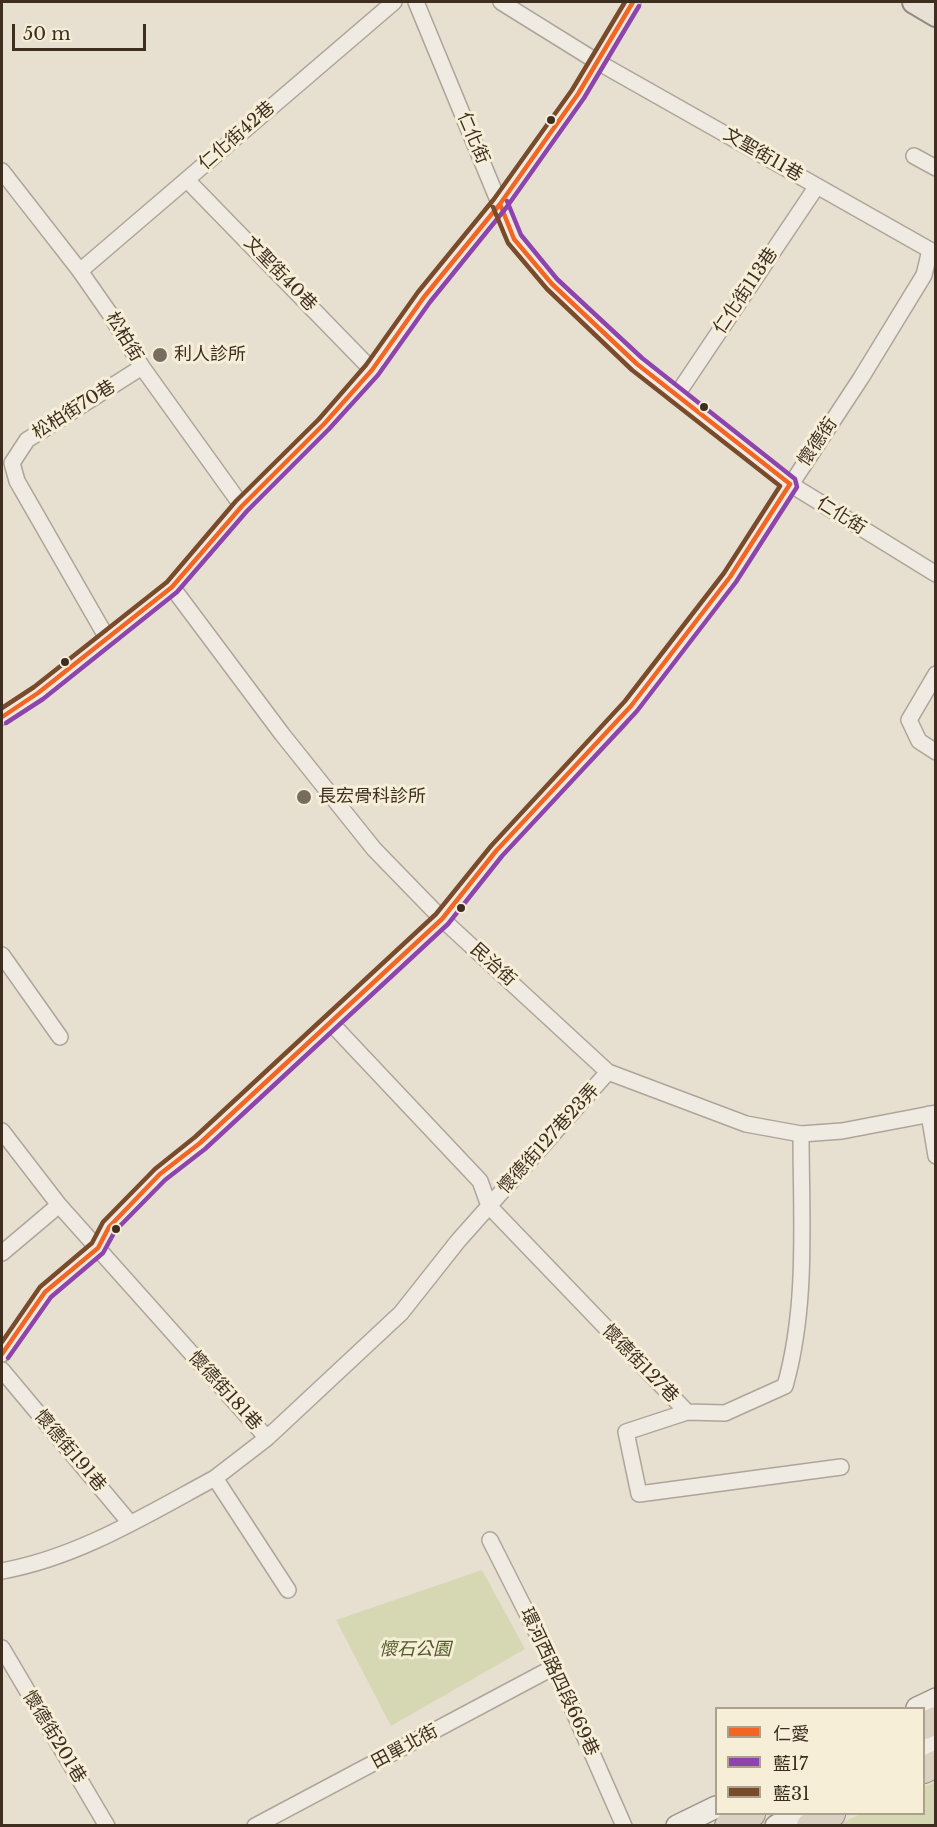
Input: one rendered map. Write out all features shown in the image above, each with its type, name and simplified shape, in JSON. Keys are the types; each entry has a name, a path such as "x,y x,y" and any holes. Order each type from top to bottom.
{"highway":[{"path":"728,1826 750,1815"},
{"path":"810,1826 830,1815"}],"main road":[{"path":"914,2 936,15"},
{"path":"919,1707 936,1699"},
{"path":"677,1826 715,1808"},
{"path":"776,1826 795,1815"}],"street":[{"name":"仁化街42巷","path":"80,271 394,2"},
{"name":"仁化街","path":"416,2 514,239 552,284 676,396 790,484 936,574"},
{"name":"文聖街11巷","path":"501,2 596,61 930,250"},
{"path":"2,717 38,693 172,587 242,506 324,424 372,370 424,297 500,204 578,94 633,2"},
{"path":"914,156 936,168"},
{"name":"松柏街","path":"2,171 80,271 110,314 142,367 242,506"},
{"name":"文聖街40巷","path":"187,180 372,370"},
{"name":"仁化街113巷","path":"676,396 816,186"},
{"name":"懷德街","path":"2,1354 45,1292 98,1248 109,1227 160,1174 200,1143 442,919 496,851 631,706 730,577 861,378 924,275 930,250"},
{"name":"松柏街70巷","path":"107,638 17,481 12,463 27,440 142,367"},
{"name":"民治街","path":"172,587 333,799 374,849 442,919 608,1072 746,1124 801,1134 842,1131 932,1114"},
{"path":"936,674 909,720 919,741 936,752"},
{"path":"2,955 60,1037"},
{"name":"懷德街127巷","path":"331,1023 480,1181 489,1206 687,1412 626,1432 639,1494 842,1467"},
{"name":"懷德街127巷23弄","path":"489,1206 608,1072"},
{"path":"932,1114 936,1156"},
{"name":"懷德街181巷","path":"2,1131 58,1205 267,1438 214,1478 83,1548 27,1567 2,1571"},
{"path":"687,1412 725,1413 785,1386 795,1351 801,1290 801,1134"},
{"path":"2,1253 58,1205"},
{"path":"267,1438 401,1313 489,1206"},
{"name":"懷德街191巷","path":"2,1371 136,1521"},
{"path":"214,1478 288,1590"},
{"name":"環河西路四段669巷","path":"490,1540 554,1667 624,1826"},
{"name":"懷德街201巷","path":"2,1648 107,1826"},
{"name":"田單北街","path":"255,1826 554,1667"}],"green space":[{"name":"懷石公園","path":"482,1570 525,1649 391,1726 336,1620"},
{"path":"935,1782 935,1825 836,1826 858,1815 925,1815 925,1787"}],"transit line":[{"name":"藍31","path":"2,708 34,687 167,582 236,501 319,419 366,365 418,292 494,199 572,90 625,2"},
{"name":"仁愛","path":"2,717 38,693 172,587 242,506 324,424 372,370 424,297 500,204 578,94 633,2"},
{"name":"藍17","path":"6,723 43,699 177,592 247,511 329,429 378,375 430,302 506,208 584,98 639,6"},
{"name":"藍17","path":"8,1358 51,1297 103,1253 115,1231 165,1180 205,1149 448,924 502,856 637,711 736,582 797,487 795,479 642,358 557,279 521,235 507,201"},
{"name":"仁愛","path":"2,1354 45,1292 98,1248 109,1227 160,1174 200,1143 442,919 496,851 631,706 730,577 790,484 637,364 552,284 514,239 500,204"},
{"name":"藍31","path":"2,1342 40,1287 92,1243 103,1222 155,1169 195,1137 436,914 491,846 625,701 724,573 780,486 632,370 547,289 508,243 493,207"}],"place":[{"name":"利人診所","path":"160,355"},
{"name":"長宏骨科診所","path":"304,797"}]}
